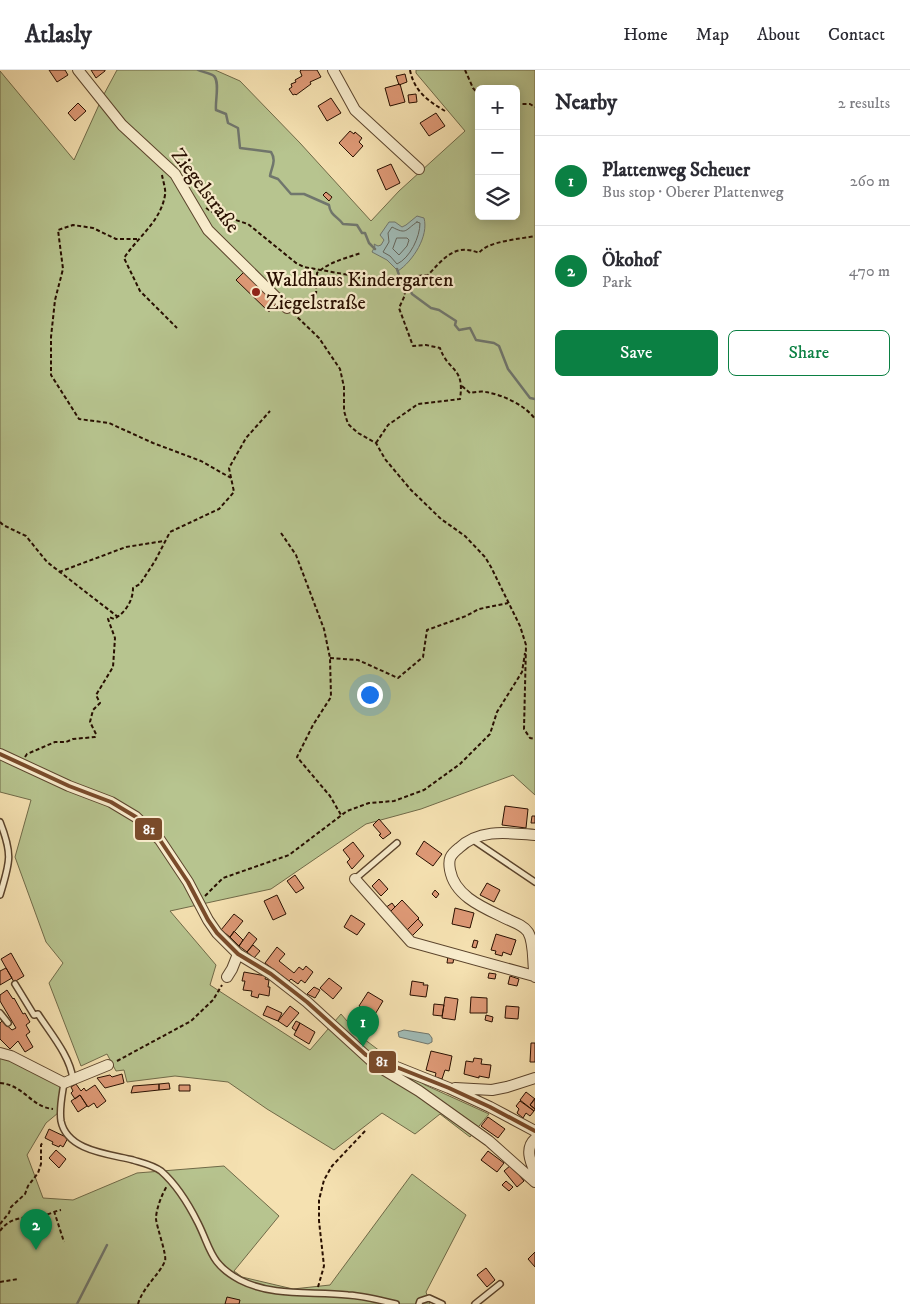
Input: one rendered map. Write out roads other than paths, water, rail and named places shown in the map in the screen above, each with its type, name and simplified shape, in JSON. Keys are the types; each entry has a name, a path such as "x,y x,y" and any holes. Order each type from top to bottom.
{"street":[{"name":"Ziegelstraße","path":"78,70 122,125 175,174 208,230 287,308"},
{"path":"334,70 355,110 419,169"},
{"path":"0,754 69,786 111,802 136,817 160,840 188,882 208,920 217,933 238,954 271,974 307,1002 376,1064 419,1091 489,1141 535,1182"},
{"path":"355,879 411,942 535,976 529,933 520,925 468,898 451,875 448,862 450,856 461,845 496,832 535,836"},
{"path":"226,977 232,969 238,954"},
{"path":"0,1053 69,1082 108,1065"},
{"path":"366,1055 449,1088 535,1131"},
{"path":"449,1088 492,1090 535,1078"},
{"path":"535,1140 531,1143 529,1149 529,1156 535,1172"}],"lane":[{"path":"0,822 10,856 0,895"},
{"path":"473,840 535,882"},
{"path":"355,879 397,843"},
{"path":"15,984 34,1015 38,1014 72,1071 60,1109 61,1122 65,1132 75,1142 90,1149 146,1164 158,1169 171,1180 190,1208 215,1260 226,1272 241,1280 266,1288 293,1293 347,1294 396,1304"},
{"path":"0,1013 8,1023"},
{"path":"475,1304 500,1284"},
{"path":"419,1304 420,1301 429,1298 442,1304"}],"water":[{"path":"417,216 424,218 425,225 422,240 414,255 398,271 387,260 372,252 374,244 381,245 384,240 380,235 389,222 395,222 402,227"},
{"path":"404,1030 429,1034 432,1042 428,1044 399,1037 398,1032"}],"waterway":[{"path":"198,70 212,75 216,79 216,110 226,114 228,123 238,128 240,148 271,152 274,161 270,176 278,179 291,194 304,194 329,205 333,214 343,224 357,225 362,233 365,233 369,243 375,249"},
{"path":"397,269 400,278 408,285 412,294 431,308 439,310 456,321 455,325 459,330 470,328 476,340 494,343 499,346 508,369 530,398 535,399"},
{"path":"77,1304 107,1245"}],"place":[{"name":"Waldhaus Kindergarten Ziegelstraße","path":"256,292"},
{"name":"Plattenweg Scheuer","path":"363,1047"},
{"name":"Ökohof","path":"36,1250"}]}
